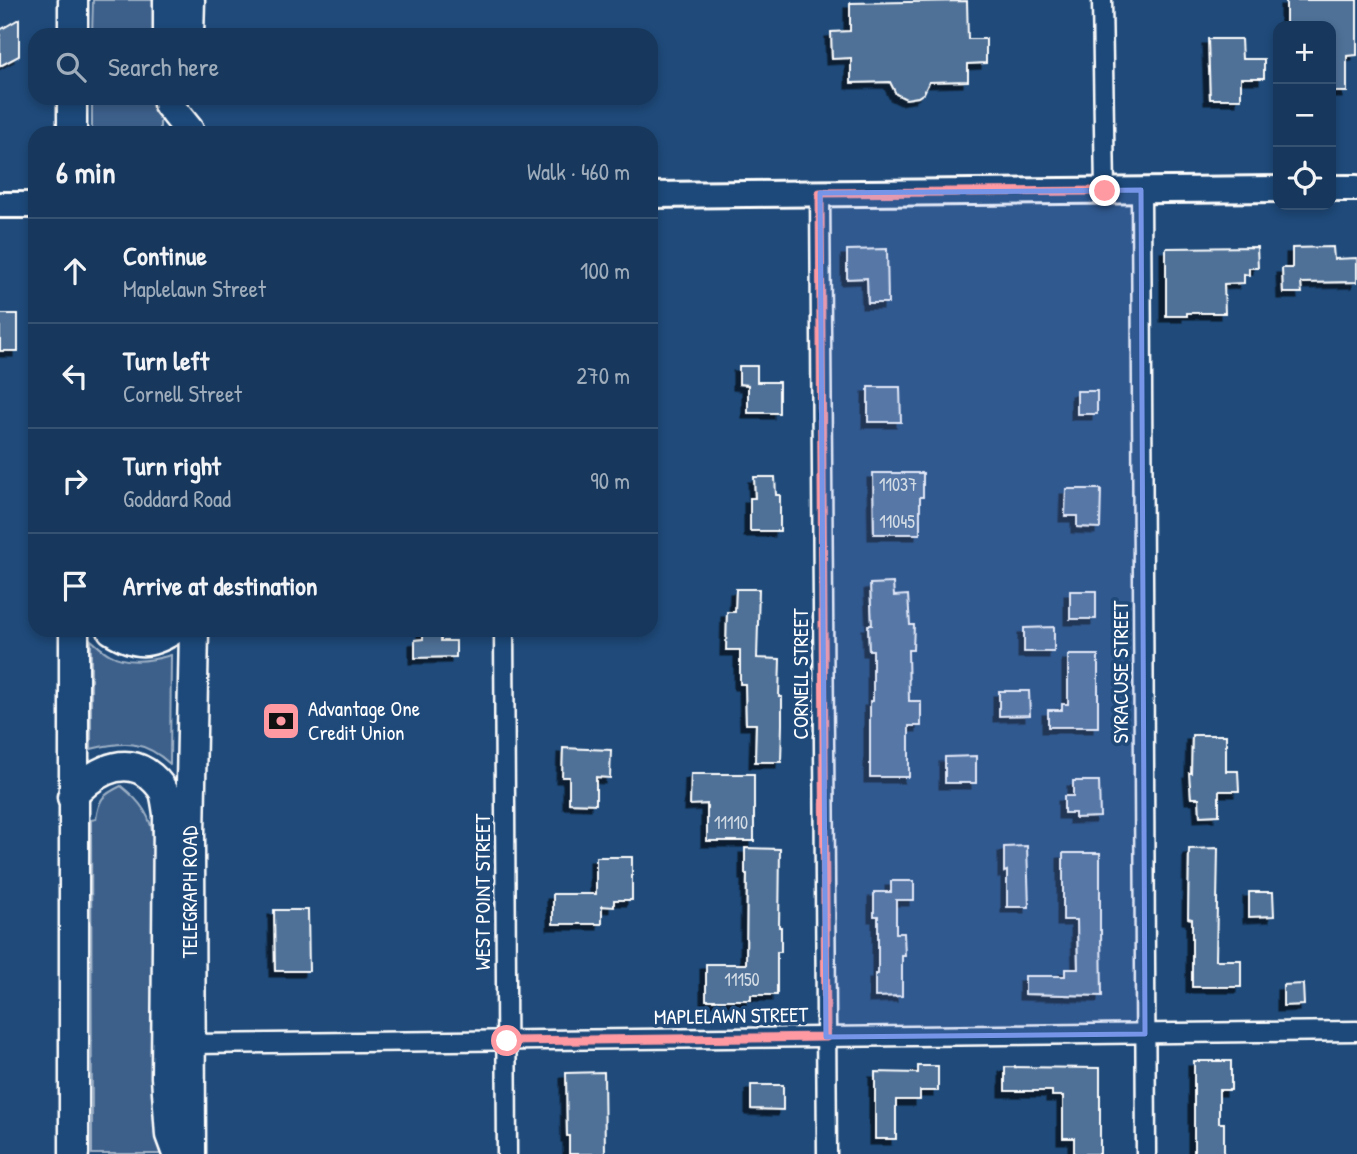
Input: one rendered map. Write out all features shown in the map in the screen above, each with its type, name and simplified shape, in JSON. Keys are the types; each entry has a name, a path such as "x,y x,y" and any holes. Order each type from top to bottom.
{"main road":[{"path":"73,0 73,28"},
{"path":"168,0 168,28"},
{"path":"189,28 190,0"},
{"path":"72,105 72,126"},
{"path":"169,105 184,126"},
{"path":"188,105 189,126"},
{"path":"1336,188 1357,188"},
{"path":"658,195 1273,189"},
{"path":"0,205 28,205"},
{"path":"74,637 74,1154"},
{"path":"124,637 141,642 160,637"},
{"name":"TELEGRAPH ROAD","path":"191,1154 190,835 194,637"},
{"path":"72,797 92,778 106,770 130,767 140,769 155,779 165,794 166,1077 170,1135 177,1154"}],"street":[{"path":"1102,0 1105,191"},
{"name":"SYRACUSE STREET","path":"1140,190 1146,1154"},
{"name":"CORNELL STREET","path":"820,193 827,1154"},
{"name":"WEST POINT STREET","path":"504,637 508,1154"},
{"name":"MAPLELAWN STREET","path":"190,1044 1357,1031"}],"highlighted area":[{"path":"1141,190 1145,1034 826,1037 820,193"}],"shaded area":[{"path":"93,0 159,0 160,28 92,28"},
{"path":"92,105 160,105 160,126 92,126"},
{"path":"91,640 107,653 124,660 148,660 171,655 170,764 151,750 133,744 91,749"},
{"path":"121,786 144,810 151,825 153,842 158,842 157,1113 160,1154 92,1154 91,820 96,819 102,798"}],"building":[{"path":"1286,0 1357,0 1357,55 1347,56 1347,92 1336,92 1336,21 1286,21"},
{"path":"967,1 968,39 986,39 986,63 968,64 968,81 929,82 924,93 906,99 896,94 890,82 851,83 851,58 832,59 831,32 850,31 850,3"},
{"path":"19,19 19,56 0,66 0,30"},
{"path":"1208,39 1241,39 1242,59 1264,59 1264,78 1241,78 1241,99 1210,99"},
{"path":"1257,247 1258,268 1249,268 1249,275 1244,274 1244,283 1224,284 1225,313 1166,316 1166,248"},
{"path":"1333,247 1334,259 1357,258 1357,282 1301,283 1302,293 1283,293 1282,268 1292,268 1292,248"},
{"path":"887,249 888,303 868,303 867,278 847,279 847,250"},
{"path":"0,314 18,314 18,351 0,351"},
{"path":"739,366 757,366 757,382 779,382 779,413 748,413 748,385 739,384"},
{"path":"868,387 900,387 901,422 868,422"},
{"path":"1077,391 1097,391 1097,414 1077,414"},
{"path":"873,473 923,473 920,534 874,534"},
{"path":"754,477 775,477 776,495 780,495 780,531 750,531 750,498 755,498"},
{"path":"1066,489 1101,489 1100,528 1077,527 1077,516 1065,516"},
{"path":"893,583 894,596 908,595 910,625 914,625 913,650 908,650 909,701 921,701 921,726 909,726 909,777 870,777 873,650 869,650 868,625 872,625 870,584"},
{"path":"736,589 759,589 757,658 780,659 781,762 755,762 756,724 746,724 745,684 740,684 740,650 726,650 727,612 735,612"},
{"path":"1070,591 1096,591 1096,619 1070,619"},
{"path":"1054,627 1054,652 1024,652 1024,628"},
{"path":"441,637 441,641 456,641 456,657 415,658 415,640"},
{"path":"1068,655 1098,655 1098,727 1048,727 1048,710 1062,710 1062,704 1068,704"},
{"path":"999,691 1029,691 1030,715 999,716"},
{"path":"1192,735 1226,735 1226,771 1238,771 1239,791 1219,791 1219,815 1200,816 1199,798 1191,798 1189,773"},
{"path":"563,748 611,750 610,778 596,777 596,804 569,803 569,777 562,777"},
{"path":"976,756 976,783 945,783 945,757"},
{"path":"691,774 754,774 754,841 707,841 707,804 690,805"},
{"path":"1073,781 1099,781 1100,817 1075,818 1075,813 1064,813 1064,796 1073,796"},
{"path":"1027,846 1029,907 1007,907 1004,847"},
{"path":"745,848 780,849 781,952 777,952 777,995 751,995 751,1000 706,1000 706,964 746,964"},
{"path":"1218,848 1216,960 1241,960 1241,987 1192,987 1192,919 1188,918 1189,849"},
{"path":"1063,853 1100,853 1102,996 1025,994 1025,976 1065,976 1065,969 1078,969 1077,920 1063,920"},
{"path":"596,857 632,857 632,900 614,900 614,907 602,906 602,924 553,924 553,894 596,894"},
{"path":"891,881 914,881 914,900 896,900 896,933 904,933 902,996 875,997 875,974 878,974 878,916 874,916 874,892 891,892"},
{"path":"1249,892 1273,892 1274,916 1249,917"},
{"path":"274,910 308,910 309,971 275,971"},
{"path":"1303,984 1304,1005 1283,1006 1283,985"},
{"path":"1194,1061 1231,1061 1231,1090 1219,1090 1219,1123 1224,1123 1224,1154 1194,1154"},
{"path":"918,1066 938,1066 938,1091 920,1091 920,1100 896,1100 896,1139 875,1139 875,1072 918,1073"},
{"path":"1005,1067 1100,1068 1100,1154 1074,1154 1074,1138 1063,1138 1063,1096 1052,1096 1052,1091 1005,1091"},
{"path":"604,1072 605,1154 569,1154 566,1073"},
{"path":"751,1085 783,1085 783,1110 751,1109"}],"place":[{"name":"Advantage One Credit Union","path":"281,721"}],"route":[{"path":"507,1041 826,1037 820,193 1105,191"}]}
